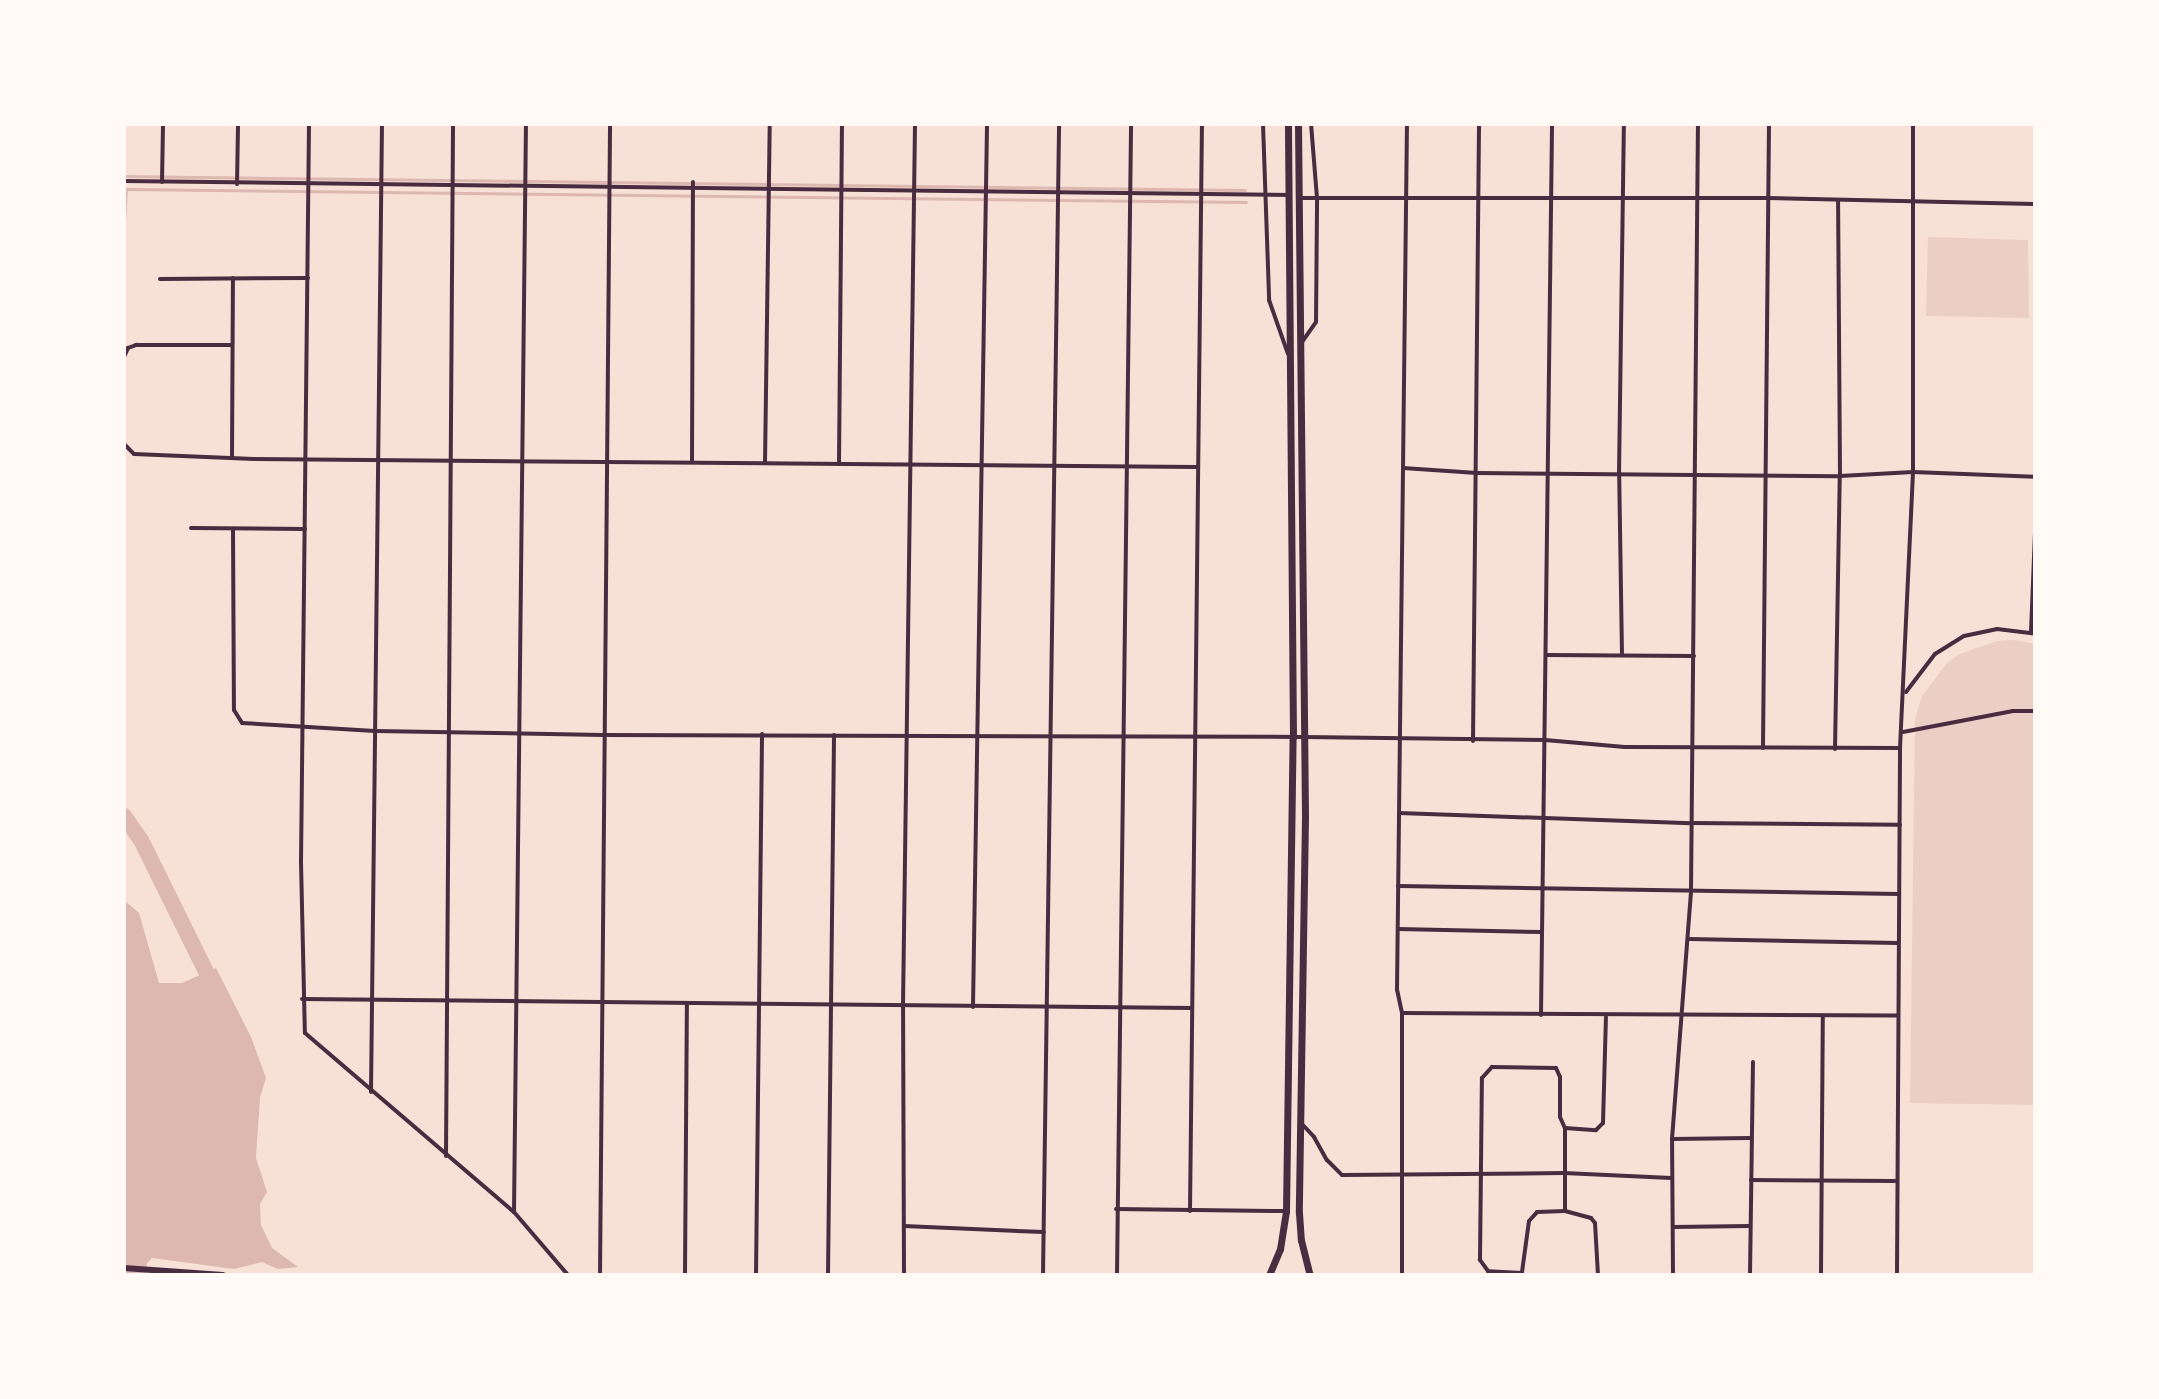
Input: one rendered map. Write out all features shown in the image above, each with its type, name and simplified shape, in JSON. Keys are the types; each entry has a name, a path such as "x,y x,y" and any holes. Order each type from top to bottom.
{"main road":[{"path":"1269,1275 1280,1249 1286,1211 1293,737 1288,124"},
{"path":"1298,124 1304,737 1300,1226 1310,1275"},
{"path":"1288,1072 1300,1072"},
{"path":"124,1268 223,1275"}],"street":[{"path":"162,182 163,124"},
{"path":"237,184 238,124"},
{"path":"309,124 303,729 302,999 305,1033 514,1212 568,1275"},
{"path":"371,1092 382,124"},
{"path":"446,1156 453,124"},
{"path":"514,1212 526,124"},
{"path":"600,1275 610,124"},
{"path":"765,463 770,124"},
{"path":"839,464 842,124"},
{"path":"904,1275 903,1006 915,124"},
{"path":"973,1007 987,124"},
{"path":"1043,1275 1059,124"},
{"path":"1117,1275 1131,124"},
{"path":"1190,1211 1202,124"},
{"path":"1263,124 1269,300 1292,367"},
{"path":"1302,342 1316,322 1317,198 1311,124"},
{"path":"1402,1275 1402,1013 1397,990 1407,124"},
{"path":"1473,741 1479,124"},
{"path":"1541,1015 1552,124"},
{"path":"1622,655 1619,474 1624,124"},
{"path":"1673,1275 1672,1139 1691,891 1698,124"},
{"path":"1763,748 1769,124"},
{"path":"1897,1275 1895,1181 1900,748 1905,694 1913,472 1913,124"},
{"path":"124,181 1290,195 1299,199 1768,198 2035,204"},
{"path":"692,461 693,182"},
{"path":"1835,749 1840,476 1838,200"},
{"path":"232,457 233,278"},
{"path":"160,279 308,278"},
{"path":"124,357 128,348 136,345 232,345"},
{"path":"124,444 134,454 306,459 1197,467"},
{"path":"1403,468 1477,473 1840,476 1913,472 2035,477"},
{"path":"191,528 305,529"},
{"path":"233,529 235,716 242,723 303,729 603,735 1304,737 1545,740 1625,747 1900,748"},
{"path":"1905,694 1923,666 1964,636 1997,629 2033,634 2035,534"},
{"path":"1546,655 1694,656"},
{"path":"1903,732 2013,711 2035,711"},
{"path":"756,1275 762,734"},
{"path":"828,1275 834,735"},
{"path":"1399,813 1691,823 1900,825"},
{"path":"1398,886 1899,894"},
{"path":"1398,929 1541,932"},
{"path":"1689,939 1898,943"},
{"path":"302,999 1046,1009 1192,1008"},
{"path":"685,1275 687,1003"},
{"path":"1402,1013 1606,1017 1897,1016"},
{"path":"1821,1275 1823,1016"},
{"path":"1565,1128 1596,1130 1603,1123 1606,1017"},
{"path":"1750,1275 1753,1062"},
{"path":"1565,1211 1565,1128 1560,1117 1560,1077 1556,1068 1492,1067 1482,1078 1478,1219 1483,1267 1488,1271 1522,1274 1529,1221 1537,1212 1565,1211 1591,1218 1595,1223 1598,1275"},
{"path":"1300,1123 1314,1137 1335,1171 1342,1175 1564,1173 1671,1178"},
{"path":"1672,1139 1751,1138"},
{"path":"1751,1180 1895,1181"},
{"path":"1116,1209 1286,1211"},
{"path":"904,1226 1044,1232"},
{"path":"1673,1228 1750,1226"}],"shaded area":[{"path":"1928,237 2028,240 2029,318 1926,316"},
{"path":"2015,640 2035,644 2035,1105 1910,1103 1915,719 1922,696 1947,663 1960,654 1997,641"},
{"path":"124,900 139,913 159,983 182,983 216,968 251,1037 266,1078 260,1097 256,1158 267,1192 260,1204 261,1225 272,1248 298,1267 278,1269 262,1262 234,1269 152,1258 147,1263 146,1275 124,1275"}],"waterway":[{"path":"124,176 1245,190"},
{"path":"124,223 126,189 1246,202"},
{"path":"124,816 141,840 216,992"}]}
